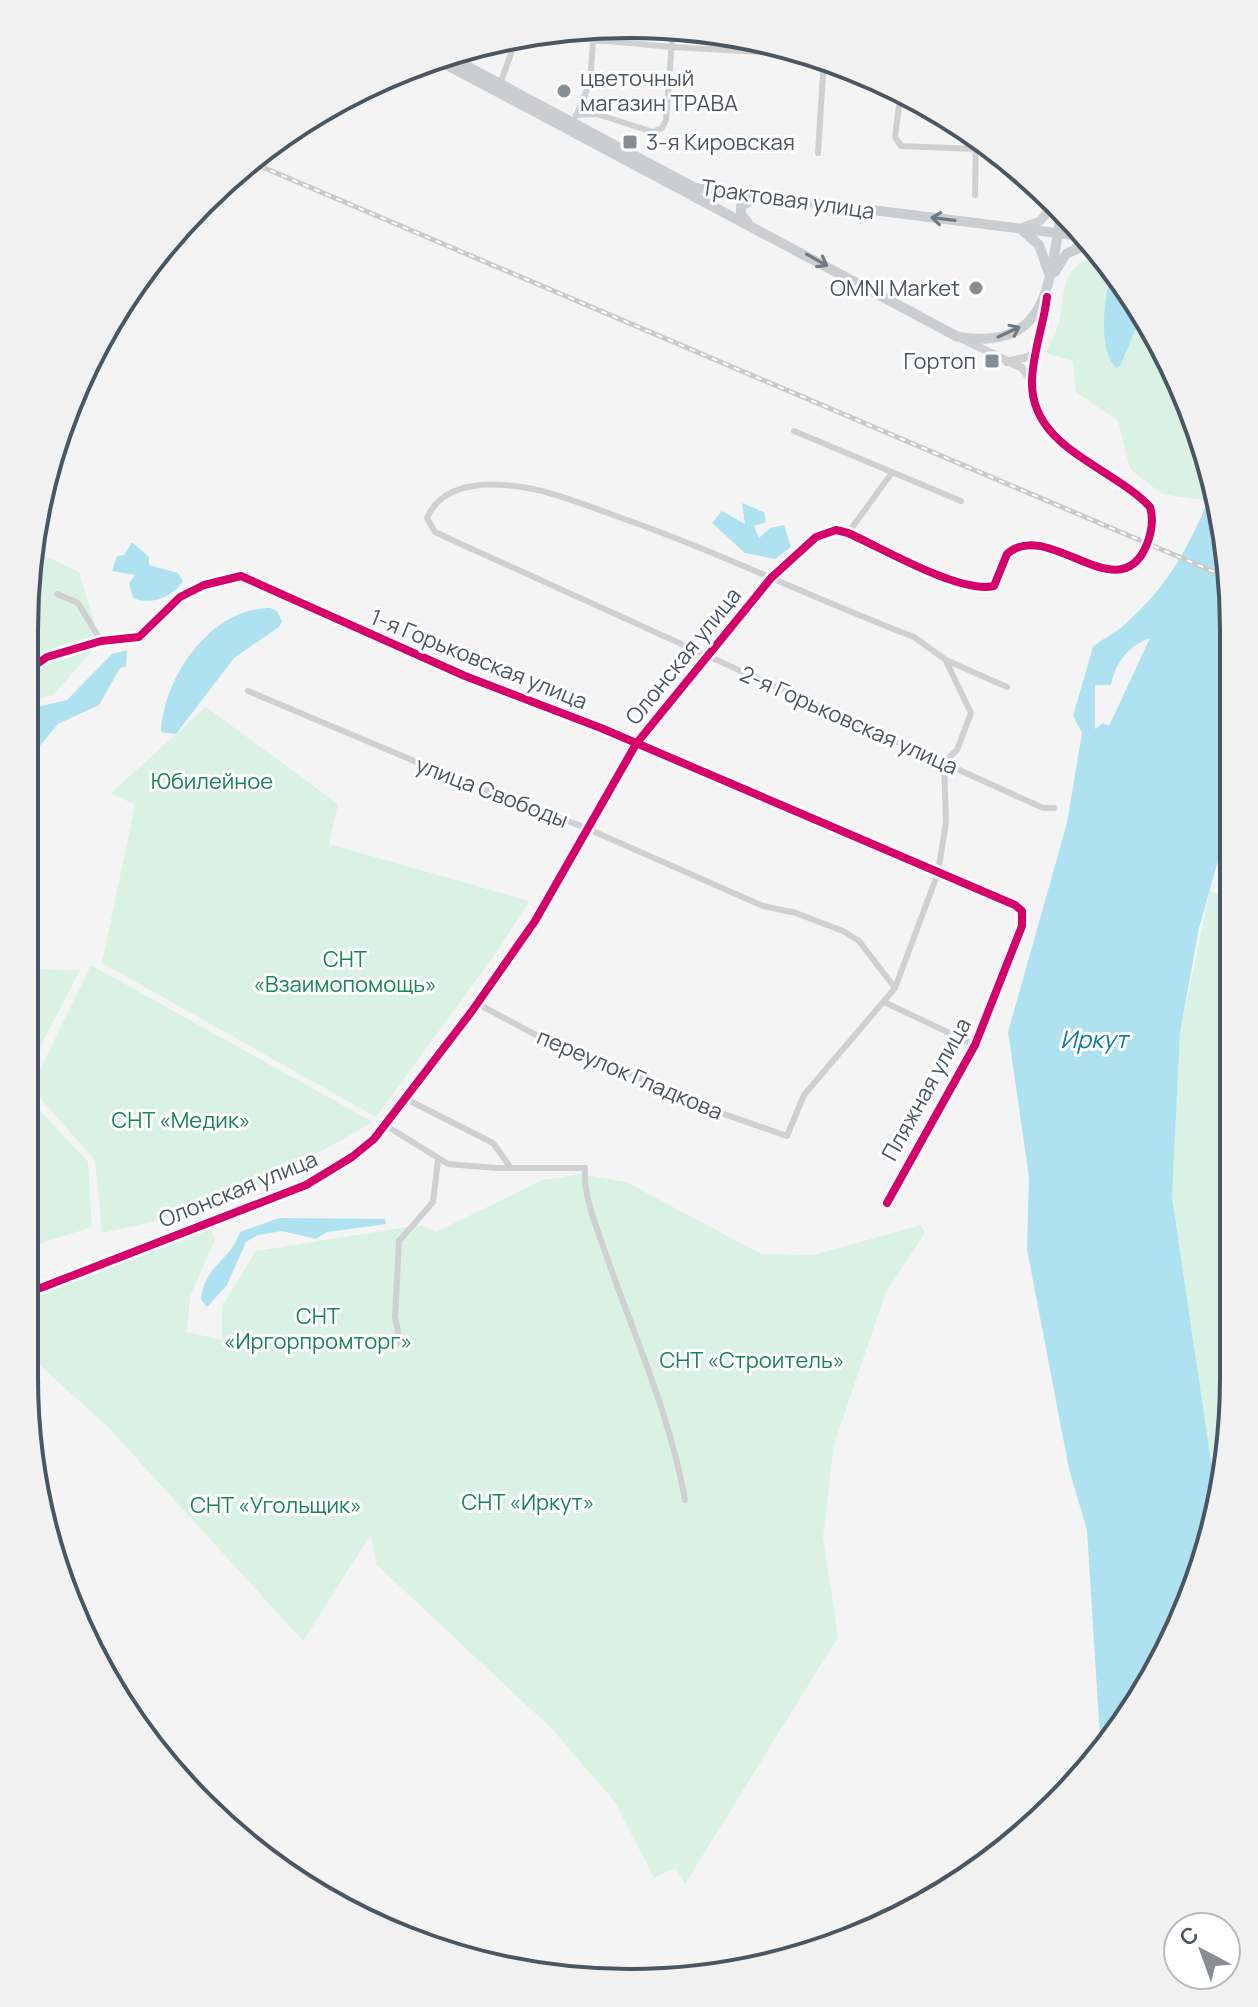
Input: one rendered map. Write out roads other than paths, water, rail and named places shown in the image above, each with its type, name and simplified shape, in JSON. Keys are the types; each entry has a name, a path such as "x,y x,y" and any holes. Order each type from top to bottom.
{"main road":[{"name":"Трактовая улица","path":"460,63 574,119 695,188 1069,234"},
{"name":"Трактовая улица","path":"449,66 958,337"},
{"path":"748,223 741,214 741,206 757,197"},
{"path":"1048,212 1040,221 1020,228 1039,245 1047,260 1049,285"},
{"path":"958,337 982,340 1010,333 1036,314 1047,297 1059,224"},
{"path":"1049,285 1066,254 1080,248"},
{"path":"861,285 870,285 876,279"}],"street":[{"path":"587,39 755,52"},
{"path":"574,119 597,114 653,132 662,128 666,120 672,39"},
{"path":"574,119 590,83 594,40"},
{"path":"500,84 513,49"},
{"path":"818,153 823,71"},
{"path":"899,104 895,137 901,146 973,149"},
{"path":"975,195 976,151"},
{"path":"1032,382 1047,297"},
{"path":"891,474 848,533 981,588 994,586 1007,554 1028,543 1044,545 1102,569 1126,568 1146,548 1153,529 1150,507 1055,434 1041,417 1032,382 1022,368 958,337"},
{"path":"1007,362 1028,357 1039,349"},
{"path":"794,431 961,501"},
{"name":"2-я Горьковская улица","path":"771,578 682,539 557,495 507,485 467,487 452,492 434,504 427,518 428,526 705,656 1043,808 1054,808"},
{"name":"Олонская улица","path":"38,1289 306,1185 352,1157 385,1125 478,1004 535,921 636,744 705,656 771,578 816,537 836,530 848,533"},
{"name":"1-я Горьковская улица","path":"38,663 47,657 101,641 139,637 180,597 204,585 241,576 465,676 507,690 1015,905"},
{"path":"771,578 914,637 946,660 1007,687"},
{"path":"57,594 78,603 101,641"},
{"path":"946,660 971,713 957,750 944,762 946,822 938,873 895,988 886,1003 975,1045"},
{"name":"улица Свободы","path":"248,691 457,779 586,828 763,906 796,913 843,931 859,941 895,988"},
{"name":"Пляжная улица","path":"887,1203 975,1045 1022,926 1022,911 1015,905"},
{"name":"переулок Гладкова","path":"478,1004 536,1035 636,1076 675,1097 787,1136 804,1095 886,1003"},
{"path":"406,1099 493,1143 511,1168"},
{"path":"385,1125 438,1160 457,1166 585,1168 584,1181 595,1223 653,1384 685,1500"},
{"path":"401,1345 395,1318 399,1241 433,1202 438,1160"}],"water":[{"path":"1109,285 1137,327 1120,366 1116,368 1110,360 1105,337"},
{"path":"742,503 764,512 766,522 754,526 759,538 770,528 784,525 791,547 775,559 745,553 712,523 722,511 745,524"},
{"name":"Иркут","path":"1206,503 1219,590 1220,859 1199,928 1180,1033 1172,1197 1212,1471 1200,1531 1175,1604 1141,1674 1100,1735 1087,1530 1069,1469 1027,1249 1029,1177 1008,1032 1067,823 1082,733 1073,716 1093,647 1141,609 1168,577","holes":["1150,638 1109,726 1103,723 1095,729 1095,685 1111,685 1124,656 1135,645"]},
{"path":"132,542 149,557 149,565 178,573 183,581 179,587 168,596 154,600 133,598 129,583 135,575 112,571 117,556 124,555"},
{"path":"270,608 277,611 282,622 279,627 234,658 176,734 161,732 171,689 194,649 210,632 228,620 248,611"},
{"path":"127,650 126,666 120,668 99,705 58,724 38,748 38,707 67,700 112,654"},
{"path":"279,1218 385,1219 386,1224 327,1232 316,1239 282,1231 258,1235 246,1242 227,1285 207,1307 201,1299 203,1287 240,1232"}],"railway":[{"path":"261,167 1217,573"}],"place":[{"name":"цветочный магазин ТРАВА","path":"564,91"},
{"name":"3-я Кировская","path":"630,142"},
{"name":"OMNI Market","path":"976,288"},
{"name":"Гортоп","path":"992,361"}],"park label":[{"name":"Юбилейное","path":"212,781"},
{"name":"СНТ «Взаимопомощь»","path":"345,972"},
{"name":"СНТ «Медик»","path":"181,1120"},
{"name":"СНТ «Иргорпромторг»","path":"318,1328"},
{"name":"СНТ «Строитель»","path":"752,1360"},
{"name":"СНТ «Иркут»","path":"528,1502"},
{"name":"СНТ «Угольщик»","path":"276,1505"}]}
